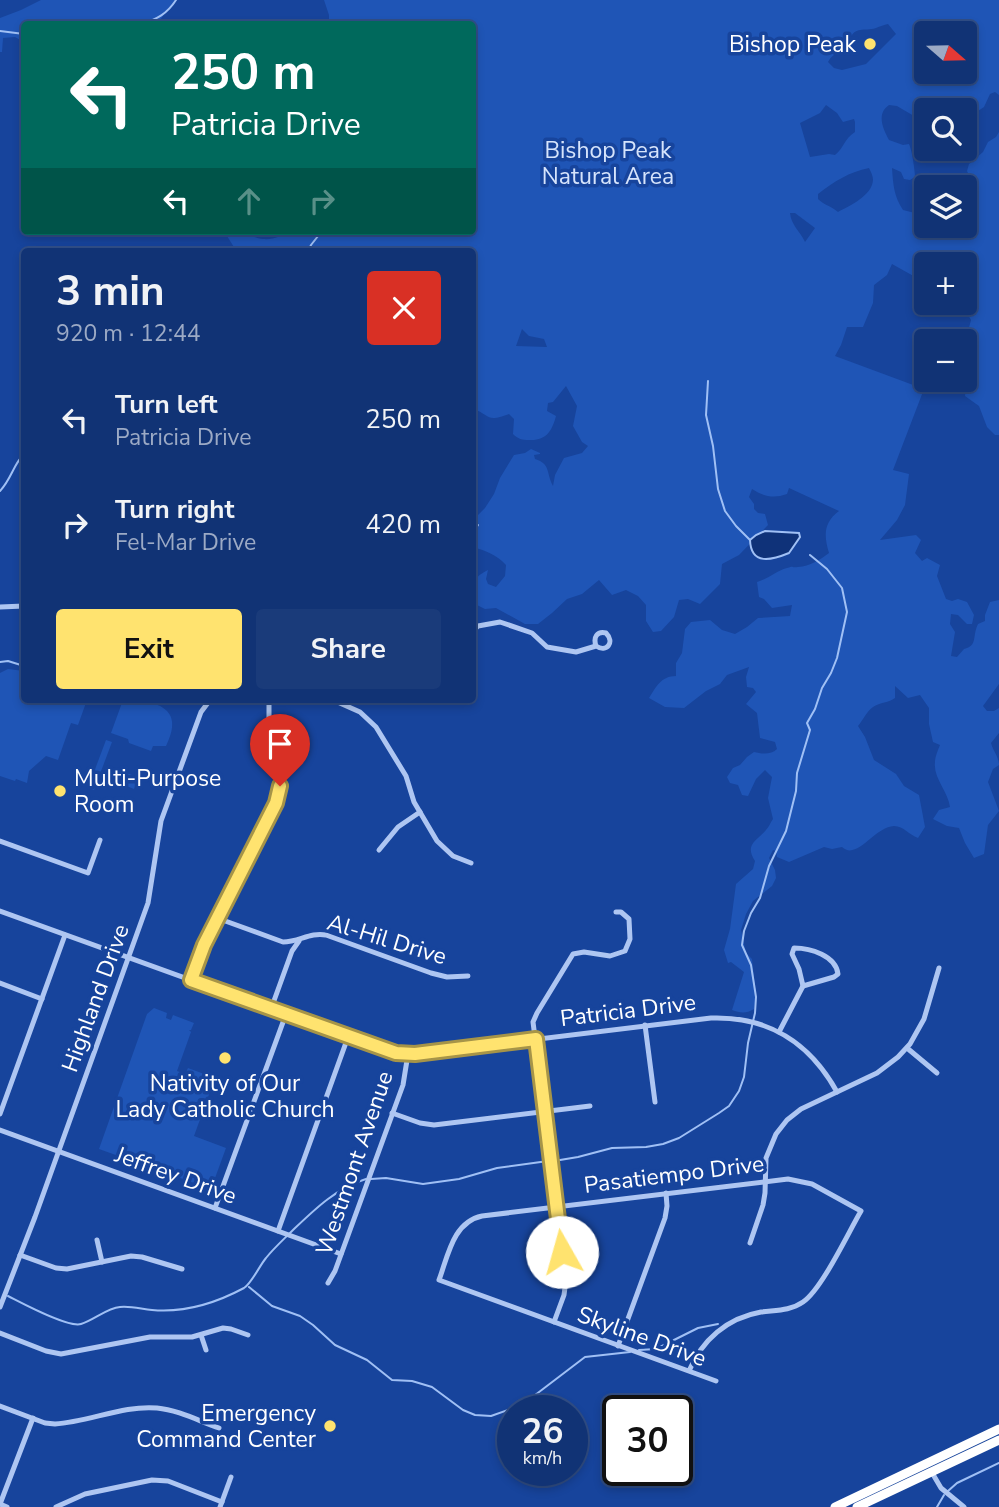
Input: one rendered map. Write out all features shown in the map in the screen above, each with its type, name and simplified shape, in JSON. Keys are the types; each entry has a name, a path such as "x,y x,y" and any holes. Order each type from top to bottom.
{"highway":[{"path":"857,1507 999,1429"},
{"path":"835,1507 999,1440"}],"street":[{"path":"0,607 21,606"},
{"path":"476,628 495,622 506,623 532,632 547,647 576,652 596,646"},
{"name":"Highland Drive","path":"0,1307 151,893 161,821 201,712 208,703"},
{"path":"191,980 204,945 280,792 280,780 269,735 269,703"},
{"path":"341,703 360,712 376,727 406,776 412,796 438,841 447,852 459,860 471,863"},
{"path":"379,849 398,827 420,812"},
{"path":"0,841 88,873 100,840"},
{"name":"Patricia Drive","path":"0,911 390,1052 408,1054 727,1018 758,1023 801,1046 819,1063 837,1092"},
{"path":"554,1322 566,1280 533,1022 573,954 584,952 610,956 625,951 630,939 629,919 621,912 616,912"},
{"name":"Al-Hil Drive","path":"217,918 283,942 293,942 318,933 431,973 447,977 468,976"},
{"path":"0,1114 65,934"},
{"path":"271,1009 292,951 302,938"},
{"path":"779,1032 803,986 792,954 794,948 818,953 835,963 838,974 834,977 803,986"},
{"path":"750,1243 763,1205 768,1150 781,1126 801,1109 888,1066 907,1048 925,1020 939,968"},
{"path":"0,983 42,999"},
{"path":"215,1208 286,1014"},
{"path":"645,1026 655,1102"},
{"path":"278,1231 348,1037"},
{"path":"907,1048 937,1073"},
{"name":"Westmont Avenue","path":"328,1283 406,1074 408,1054"},
{"path":"392,1113 434,1125 590,1106"},
{"name":"Jeffrey Drive","path":"0,1130 341,1254"},
{"name":"Pasatiempo Drive","path":"439,1280 458,1230 468,1220 482,1216 788,1179 820,1187 861,1211 808,1298 789,1308 752,1314 731,1322 706,1343 689,1371"},
{"path":"618,1346 665,1218 666,1193"},
{"path":"97,1240 102,1262"},
{"path":"20,1255 59,1269 131,1256 181,1269"},
{"name":"Skyline Drive","path":"439,1280 716,1381"},
{"path":"0,1333 61,1354 150,1337 184,1338 227,1328 248,1335"},
{"path":"201,1335 206,1350"},
{"path":"0,1406 45,1423 61,1424 139,1408 157,1408 174,1411 219,1428"},
{"path":"7,1507 0,1504 33,1418"},
{"path":"929,1468 941,1488 964,1507"},
{"path":"56,1507 85,1494 152,1480 168,1481 221,1504 231,1477"}],"green space":[{"path":"41,0 175,0 159,21 21,21 21,40 15,37 3,38 0,52 0,18"},
{"name":"Bishop Peak Natural Area","path":"324,0 999,0 999,95 995,92 990,94 984,107 978,111 977,98 914,98 914,116 897,106 889,105 882,117 889,140 903,145 909,144 912,155 914,178 904,179 901,172 892,168 898,200 903,210 914,213 914,238 977,238 977,175 969,175 967,171 969,164 977,161 988,142 999,132 999,435 995,435 987,427 979,406 965,396 965,392 977,392 977,329 969,329 971,320 968,315 977,315 977,252 914,252 914,276 892,264 887,275 874,285 873,303 863,327 847,327 835,356 914,385 914,392 923,392 893,470 909,474 905,505 897,520 880,540 916,535 921,540 915,553 922,561 927,558 940,565 937,576 946,599 967,602 974,615 972,624 967,624 958,615 951,614 950,624 955,632 951,656 957,657 971,646 978,624 985,621 990,602 999,600 999,684 983,706 987,711 999,708 999,733 991,743 999,765 993,769 988,782 999,811 988,825 984,854 974,858 959,828 933,819 939,810 950,807 935,768 940,745 933,742 929,708 920,695 908,698 895,686 895,698 873,707 858,726 874,760 896,774 904,786 919,795 925,827 918,838 901,827 894,826 854,850 824,847 789,862 777,857 776,851 773,850 769,858 776,878 772,886 753,901 741,930 746,953 752,959 756,997 754,1009 751,1011 732,1010 744,972 731,962 728,963 724,950 730,929 736,884 753,869 755,861 751,847 773,819 768,798 772,777 765,770 756,779 748,796 742,795 738,785 730,783 727,777 733,768 754,752 766,754 775,751 775,742 760,738 757,713 746,704 756,692 747,687 749,667 727,675 720,684 684,708 665,707 649,698 663,680 676,676 676,663 682,653 685,629 691,622 710,620 722,630 735,634 758,618 790,616 792,605 772,608 759,597 757,582 783,569 811,564 829,553 826,541 827,525 839,511 789,488 787,494 782,496 764,495 752,489 749,497 754,509 765,514 768,525 739,555 722,564 720,584 700,604 688,599 679,600 674,617 661,631 653,632 646,621 646,605 638,596 626,590 612,595 599,580 582,594 567,599 538,624 525,624 496,608 485,609 476,604 476,579 488,570 488,584 496,587 505,576 506,565 491,554 476,548 476,517 494,494 514,455 531,449 540,453 534,455 535,459 546,466 553,486 555,475 564,458 582,453 588,446 582,442 573,426 577,406 566,386 553,402 548,403 547,411 556,416 550,430 540,439 524,440 515,436 514,419 509,414 492,418 476,410 476,248 234,248 227,236 250,235 267,239 281,235 476,235 476,21 329,21","holes":["888,24 896,34 866,64 842,70 834,68 828,62 836,53 855,47 855,43 849,40 854,32","826,105 837,113 843,122 854,119 855,132 835,155 810,157 800,123 820,113","869,168 872,176 869,191 838,212 818,199 818,194 849,175","790,213 795,213 815,228 805,242 792,221","522,329 529,336 544,339 547,347 516,346"]},
{"path":"8,669 21,671 21,703 86,703 78,725 71,723 58,760 46,756 29,771 27,783 0,776 0,673"},
{"path":"122,703 156,704 170,714 172,722 166,746 153,746 151,751 111,733"},
{"path":"106,740 112,742 94,790 88,788"},
{"path":"123,772 138,777 134,789 119,783"},
{"path":"154,1008 167,1013 166,1018 171,1020 173,1015 194,1023 189,1030 191,1032 177,1071 185,1074 188,1068 215,1078 194,1136 226,1148 211,1189 99,1149 147,1014"}],"shaded area":[{"path":"765,531 799,533 800,537 789,553 764,559 754,554 750,540"}],"waterway":[{"path":"150,21 169,9 176,0"},
{"path":"0,31 21,34"},
{"path":"310,248 319,235"},
{"path":"708,381 706,415 718,489 725,511 750,540"},
{"path":"0,491 21,458"},
{"path":"554,1161 612,1148 663,1144 679,1138 729,1106 739,1091 744,1077 756,997 751,965 742,945 744,931 760,898 769,866 786,831 796,791 797,773 810,730 807,723 837,658 847,612 842,588 827,569 810,555"},
{"path":"0,662 8,661 21,665"},
{"path":"371,1179 386,1178 423,1184 459,1179 497,1168 548,1161"},
{"path":"8,1296 45,1314 75,1324 81,1324 120,1307 164,1311 211,1302 247,1286 269,1254 309,1215 335,1194 366,1179"},
{"path":"249,1287 272,1306 300,1316 335,1345 367,1360 392,1380 412,1381 432,1387 463,1410 475,1415 491,1416 522,1405 585,1357 630,1352"},
{"path":"639,1350 656,1349 698,1328 718,1324"},
{"path":"948,1491 957,1483 999,1463"},
{"path":"937,1507 944,1495"}],"place":[{"name":"Bishop Peak","path":"870,44"},
{"name":"Multi-Purpose Room","path":"60,791"},
{"name":"Nativity of Our Lady Catholic Church","path":"225,1058"},
{"name":"Emergency Command Center","path":"330,1426"}],"route":[{"path":"280,786 276,803 204,945 191,980 390,1052 415,1054 536,1039 562,1252"}]}
